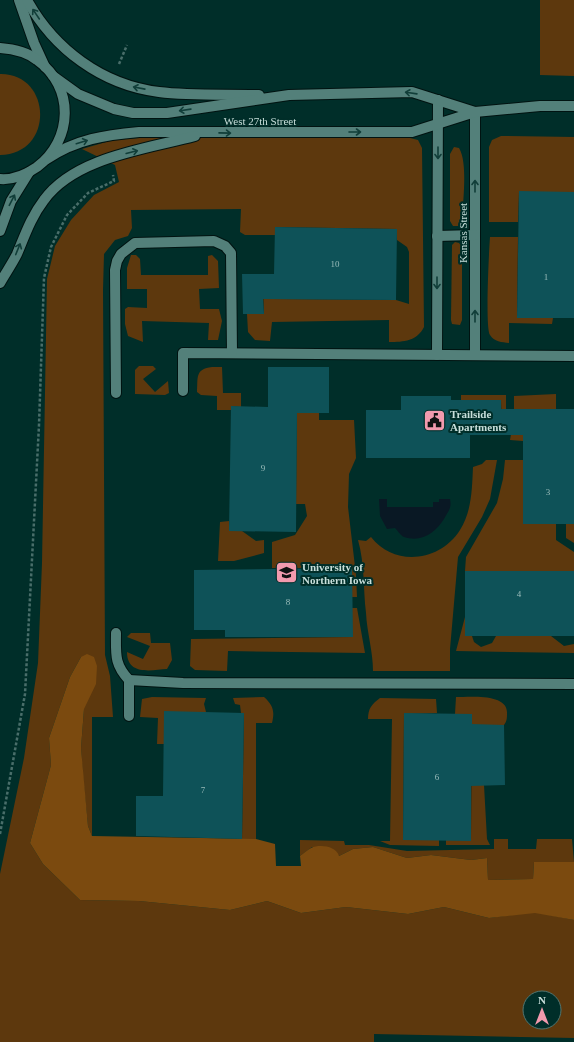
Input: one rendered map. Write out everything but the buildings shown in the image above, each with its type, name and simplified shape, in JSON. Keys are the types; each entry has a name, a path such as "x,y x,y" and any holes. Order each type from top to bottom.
{"main road":[{"path":"19,0 34,43 45,67"},
{"path":"27,0 44,26 61,45 82,63 112,79 131,86 159,92 289,95"},
{"path":"0,48 17,50 37,60 53,76 63,96 65,118 60,140 47,159"},
{"name":"West 27th Street","path":"53,76 78,94 114,109 133,113 167,113 289,95 412,92 475,112"},
{"path":"437,356 438,100"},
{"name":"West 27th Street","path":"29,172 63,148 109,135 140,132 412,132 475,112 540,106 574,106"},
{"name":"Kansas Street","path":"475,112 475,355"},
{"path":"0,283 16,254 32,217 44,199 59,183 76,172 108,159 208,133"},
{"path":"0,179 7,179 29,172"},
{"path":"0,231 11,201 29,172"},
{"path":"437,236 475,235"},
{"path":"116,393 115,270 117,261 121,254 135,243 214,241 225,246 231,252 232,354"},
{"path":"183,391 183,353 574,356"},
{"path":"116,633 116,654 119,670 129,680 183,683 574,684"},
{"path":"129,680 129,716"}],"path":[{"path":"112,79 127,45"},
{"path":"0,834 25,694 39,425 44,278 51,247 68,215 88,193 114,180 108,159"}],"shaded area":[{"path":"540,0 574,0 574,76 540,75"},
{"path":"0,74 17,77 30,86 37,99 40,114 38,129 31,142 18,151 0,155"},
{"path":"501,136 574,137 574,192 519,193 518,222 489,222 489,147 492,140"},
{"path":"152,137 410,138 418,140 422,148 424,327 414,338 395,342 389,342 389,320 272,322 270,341 255,340 248,332 247,314 264,314 263,288 274,299 396,300 409,304 409,252 407,247 397,240 396,229 275,227 275,235 245,235 240,232 241,209 131,210 132,228 128,236 115,240 104,254 105,655 110,676 113,717 92,717 92,836 88,826 81,748 84,709 81,657 70,677 49,738 51,765 30,843 43,864 80,900 139,901 230,910 267,901 301,913 346,907 408,914 444,907 489,918 535,912 574,920 574,1038 374,1034 374,1042 0,1042 0,874 24,758 38,663 42,563 47,279 55,246 71,220 94,195 119,182 115,165 82,149 113,140"},
{"path":"454,147 459,148 462,154 464,172 462,220 459,226 453,226 450,221 450,154"},
{"path":"490,237 518,237 517,317 553,318 552,324 509,323 509,343 498,341 490,335 488,319 488,289"},
{"path":"455,242 459,243 462,247 462,320 460,325 452,324 451,320 452,245"},
{"path":"131,255 136,255 140,259 141,275 208,275 208,256 212,255 218,261 219,288 199,289 200,309 219,309 222,321 218,340 208,340 209,323 142,321 143,342 128,336 125,324 125,309 128,307 147,308 147,289 127,289 127,268"},
{"path":"139,366 153,366 156,369 143,379 155,392 168,381 169,393 165,395 135,394 135,370"},
{"path":"212,367 222,367 223,393 241,393 241,407 231,406 231,410 217,410 217,396 201,395 197,392 198,375 203,370"},
{"path":"556,394 556,409 523,441 510,440 514,417 514,396"},
{"path":"461,395 506,395 506,420 502,429 501,400 472,400 461,411"},
{"path":"297,407 319,413 319,420 354,420 356,458 349,474 348,507 357,597 352,597 352,568 272,568 272,542 295,535 307,516 305,504 296,504"},
{"path":"486,460 497,460 490,499 482,517 458,557 450,649 450,671 373,671 365,604 362,558 358,540 366,541 371,537 381,547 392,553 404,556 417,557 441,549 451,541 464,523 471,499 473,467 482,464"},
{"path":"505,460 523,460 523,524 556,524 556,540 574,552 574,571 465,571 466,557 497,503 503,479"},
{"path":"229,521 230,531 242,531 256,541 264,540 264,553 234,561 218,561 220,522"},
{"path":"566,524 574,524 574,543 566,538"},
{"path":"352,608 357,608 365,653 228,651 227,671 195,670 190,666 191,639 352,637"},
{"path":"465,617 465,636 472,636 474,642 481,647 492,643 496,636 551,636 564,646 574,644 574,653 456,651"},
{"path":"131,633 150,633 151,643 170,643 172,660 167,669 141,670 131,665 128,660 127,652 143,659 150,646 127,637"},
{"path":"87,654 94,657 97,666 96,684 84,709 81,748 88,826 92,836 256,839 275,844 276,866 301,866 300,856 311,848 319,846 335,850 339,856 353,849 373,847 407,858 431,855 471,860 487,858 488,880 533,879 534,862 574,862 574,920 535,913 489,918 444,907 408,914 346,907 301,913 267,901 230,910 139,901 80,900 43,864 30,843 51,765 49,738 70,677 81,657"},
{"path":"152,697 206,698 204,704 206,712 164,744 157,744 158,718 140,717 142,699"},
{"path":"264,697 272,708 273,715 272,723 256,723 256,839 242,839 244,713 241,713 240,705 235,704 233,698"},
{"path":"456,697 495,699 506,707 507,718 484,785 487,839 490,845 446,845 446,840 471,840 472,714 455,714"},
{"path":"380,698 436,699 437,713 404,714 403,840 439,840 439,846 390,845 380,841 390,841 392,719 368,719 371,707"},
{"path":"494,839 508,839 508,849 536,849 537,839 572,839 574,862 534,862 533,879 488,880 487,858 471,860 431,855 407,858 373,847 353,849 339,856 312,847 300,856 300,840 344,841 345,845 369,845 407,851 494,849"}],"water":[{"path":"379,499 387,499 387,507 433,507 433,502 439,502 439,499 450,499 450,505 449,510 441,524 433,532 417,539 401,535 395,528 387,529 380,516"}],"place":[{"name":"Trailside Apartments","path":"434,420"},
{"name":"University of Northern Iowa","path":"287,573"}]}
